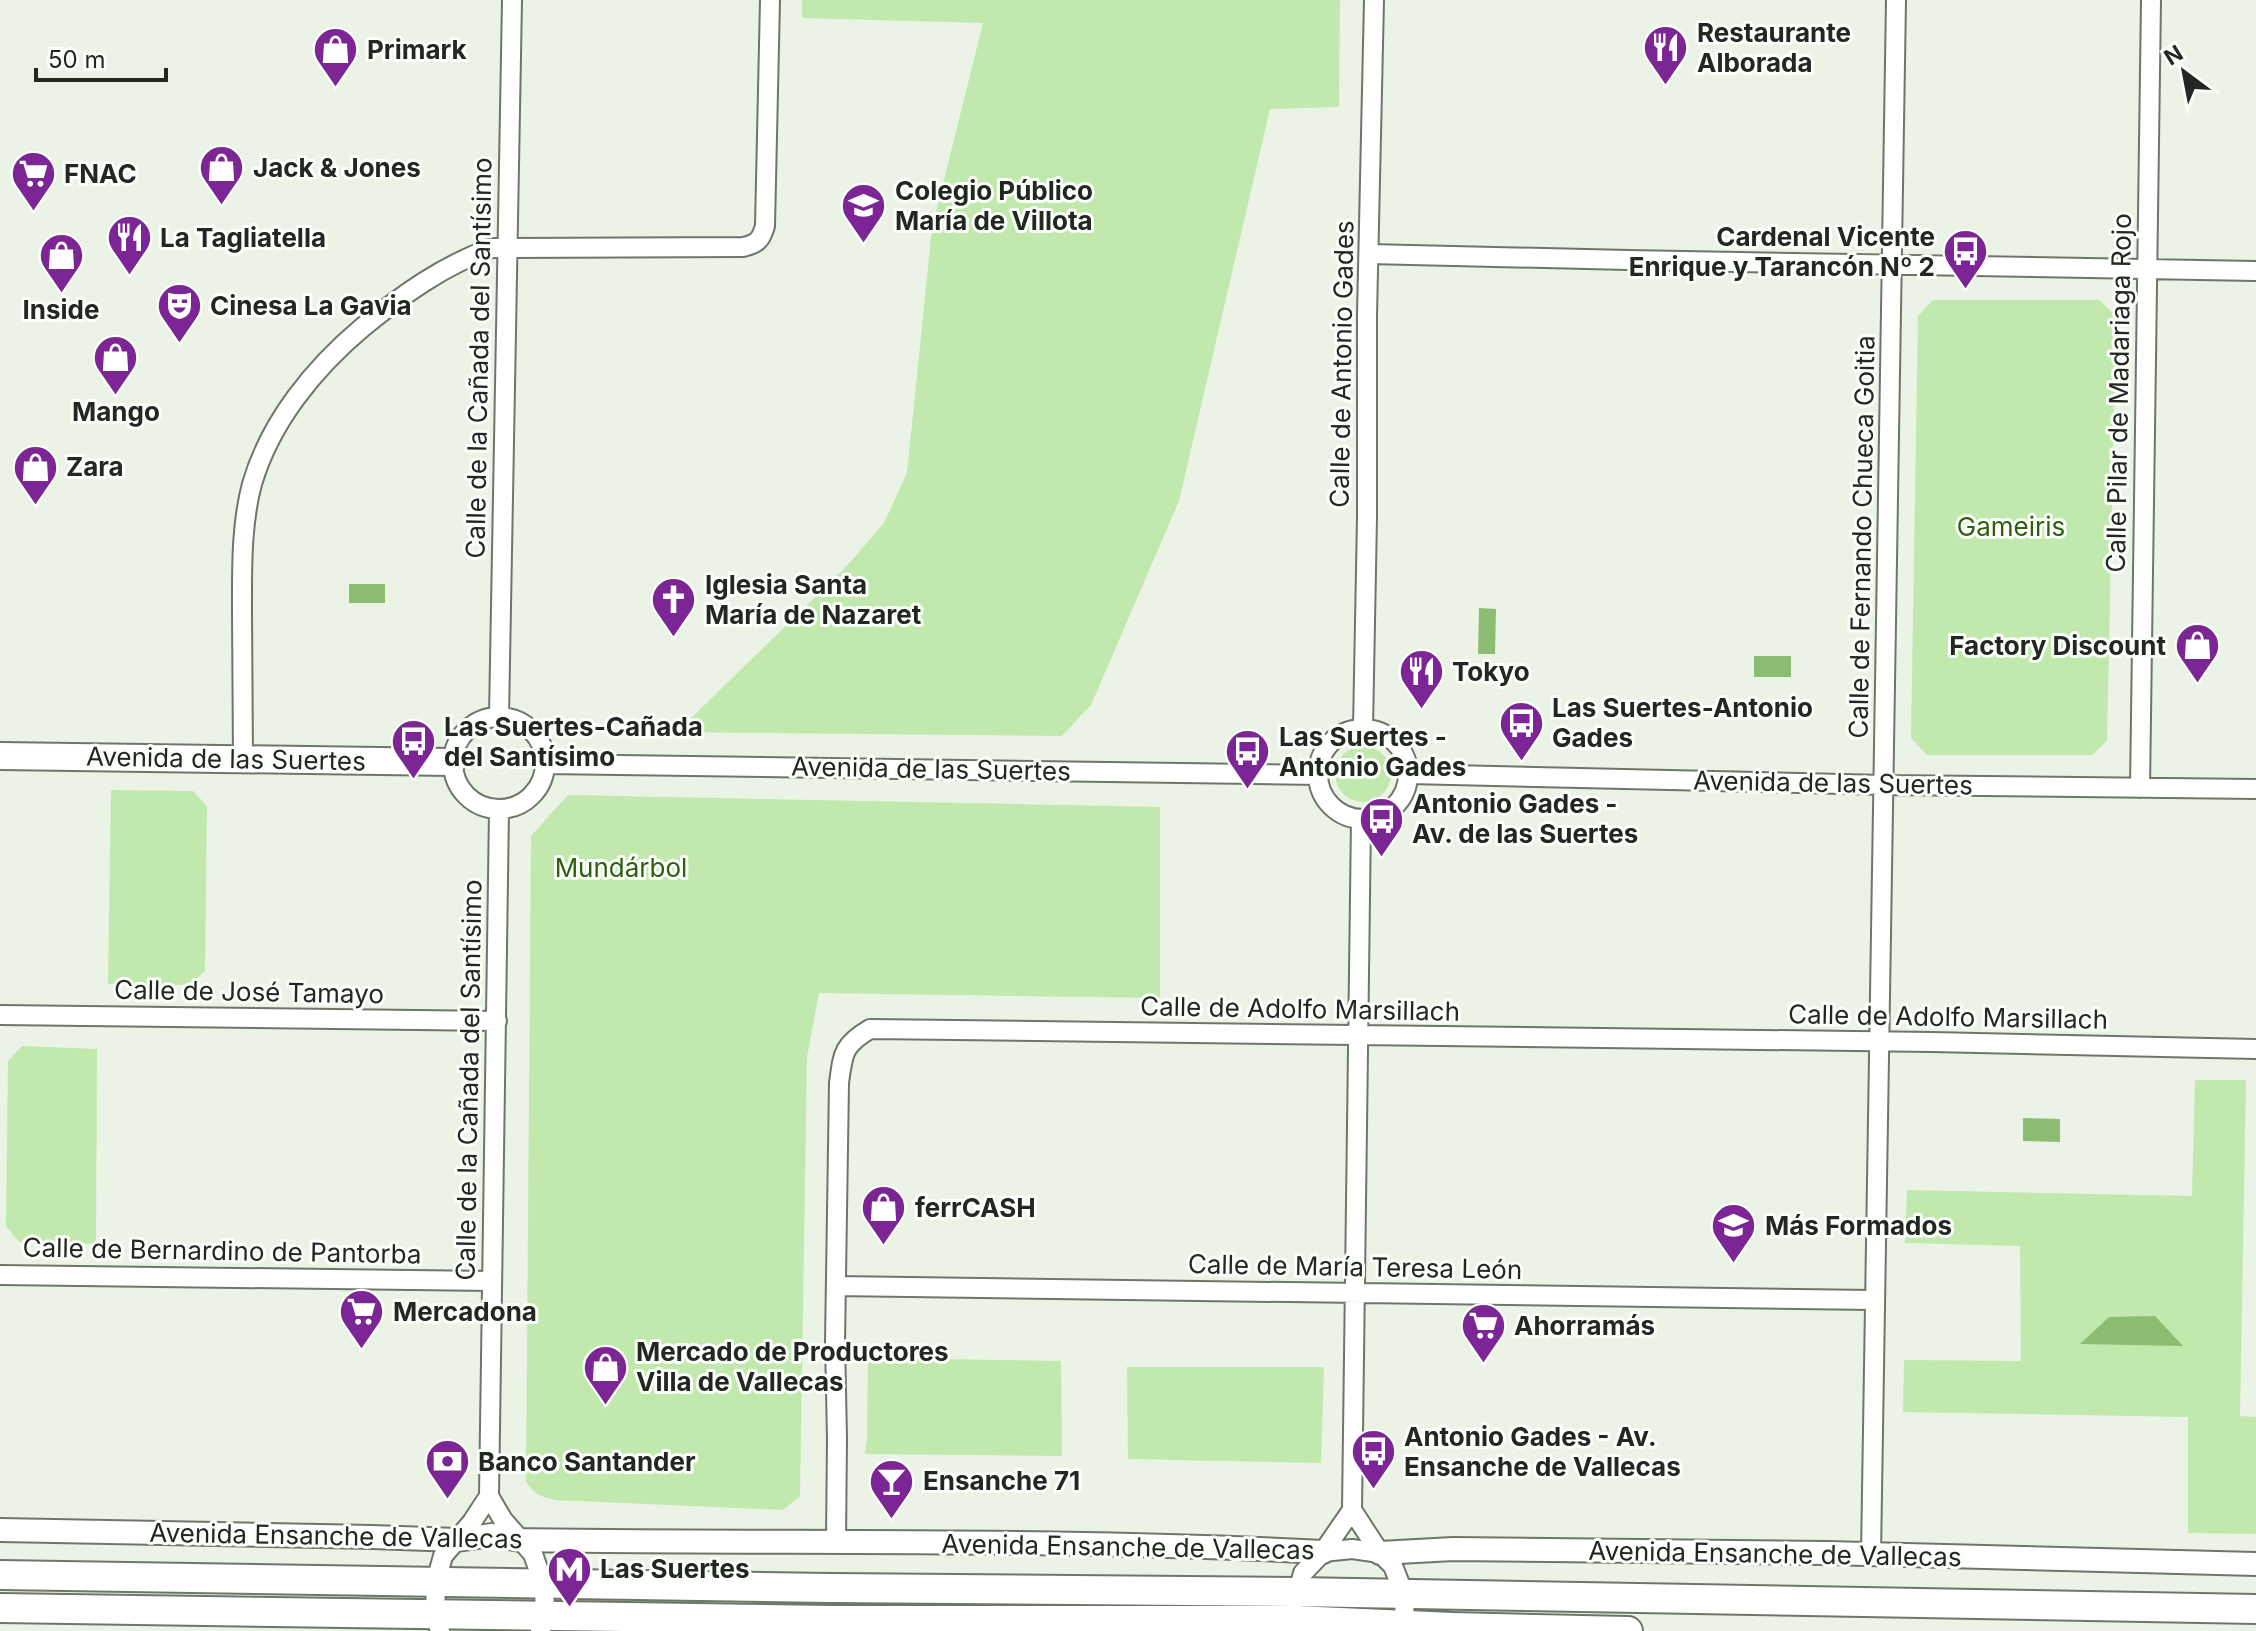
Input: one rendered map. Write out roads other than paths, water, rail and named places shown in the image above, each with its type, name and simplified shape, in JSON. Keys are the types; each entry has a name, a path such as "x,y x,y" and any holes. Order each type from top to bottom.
{"main road":[{"name":"Avenida de las Suertes","path":"0,756 452,762"},
{"name":"Avenida Ensanche de Vallecas","path":"0,1575 1297,1592 2256,1609"},
{"path":"0,1608 382,1612 438,1623 830,1620 1628,1631"}],"street":[{"name":"Calle de la Cañada del Santísimo","path":"499,717 512,0"},
{"path":"243,758 242,562 246,513 252,484 277,427 294,399 322,366 374,318 418,285 466,257 492,248 743,247 755,244 762,237 765,226 770,0"},
{"name":"Calle de Antonio Gades","path":"1363,728 1374,0"},
{"name":"Calle de Fernando Chueca Goitia","path":"1871,1555 1896,0"},
{"name":"Calle Pilar de Madariaga Rojo","path":"2140,788 2151,0"},
{"path":"1369,254 2256,271"},
{"path":"499,717 516,720 532,731 542,748 545,764 542,780 532,795 516,806 499,810 483,807 466,797 455,780 452,762 456,746 468,728 483,720 499,717"},
{"path":"1363,728 1381,732 1393,740 1402,750 1409,774 1406,791 1396,806 1378,818 1361,820 1343,816 1328,804 1320,791 1317,775 1320,757 1330,742 1344,733 1363,728"},
{"name":"Avenida de las Suertes","path":"545,764 1317,775"},
{"name":"Avenida de las Suertes","path":"1409,774 1885,785 2256,789"},
{"name":"Calle de la Cañada del Santísimo","path":"489,1496 499,810"},
{"path":"1296,1626 1297,1592 1303,1573 1323,1552 1352,1510 1361,820"},
{"name":"Calle de José Tamayo","path":"0,1015 497,1021"},
{"name":"Calle de Adolfo Marsillach","path":"836,1541 839,1083 842,1056 853,1039 870,1029 2256,1049"},
{"name":"Calle de Bernardino de Pantorba","path":"0,1275 491,1281"},
{"name":"Calle de María Teresa León","path":"836,1286 1873,1300"},
{"path":"438,1623 436,1581 443,1556 489,1496 503,1520 533,1554 543,1583 543,1624"},
{"path":"1352,1510 1380,1553 1393,1566 1404,1594 1406,1628"},
{"name":"Avenida Ensanche de Vallecas","path":"0,1530 457,1540 492,1535 520,1540 836,1541 1323,1552 1352,1549 1380,1553 1453,1549 1827,1553 2256,1564"}],"place":[{"name":"Restaurante Alborada","path":"1666,87"},
{"name":"Primark","path":"336,89"},
{"name":"Jack & Jones","path":"222,207"},
{"name":"FNAC","path":"33,213"},
{"name":"Colegio Público María de Villota","path":"864,245"},
{"name":"La Tagliatella","path":"129,277"},
{"name":"Cardenal Vicente Enrique y Tarancón Nº 2","path":"1966,291"},
{"name":"Inside","path":"61,294"},
{"name":"Cinesa La Gavia","path":"179,345"},
{"name":"Mango","path":"116,396"},
{"name":"Zara","path":"35,506"},
{"name":"Iglesia Santa María de Nazaret","path":"674,639"},
{"name":"Factory Discount","path":"2197,685"},
{"name":"Tokyo","path":"1421,711"},
{"name":"Las Suertes-Antonio Gades","path":"1521,762"},
{"name":"Las Suertes-Cañada del Santísimo","path":"413,781"},
{"name":"Las Suertes - Antonio Gades","path":"1248,791"},
{"name":"Antonio Gades - Av. de las Suertes","path":"1381,858"},
{"name":"ferrCASH","path":"884,1247"},
{"name":"Más Formados","path":"1734,1265"},
{"name":"Mercadona","path":"362,1351"},
{"name":"Ahorramás","path":"1483,1365"},
{"name":"Mercado de Productores Villa de Vallecas","path":"605,1406"},
{"name":"Antonio Gades - Av. Ensanche de Vallecas","path":"1373,1491"},
{"name":"Banco Santander","path":"447,1501"},
{"name":"Ensanche 71","path":"892,1520"},
{"name":"Las Suertes","path":"569,1608"}],"park label":[{"name":"Gameiris","path":"2011,527"},
{"name":"Mundárbol","path":"621,868"}]}
